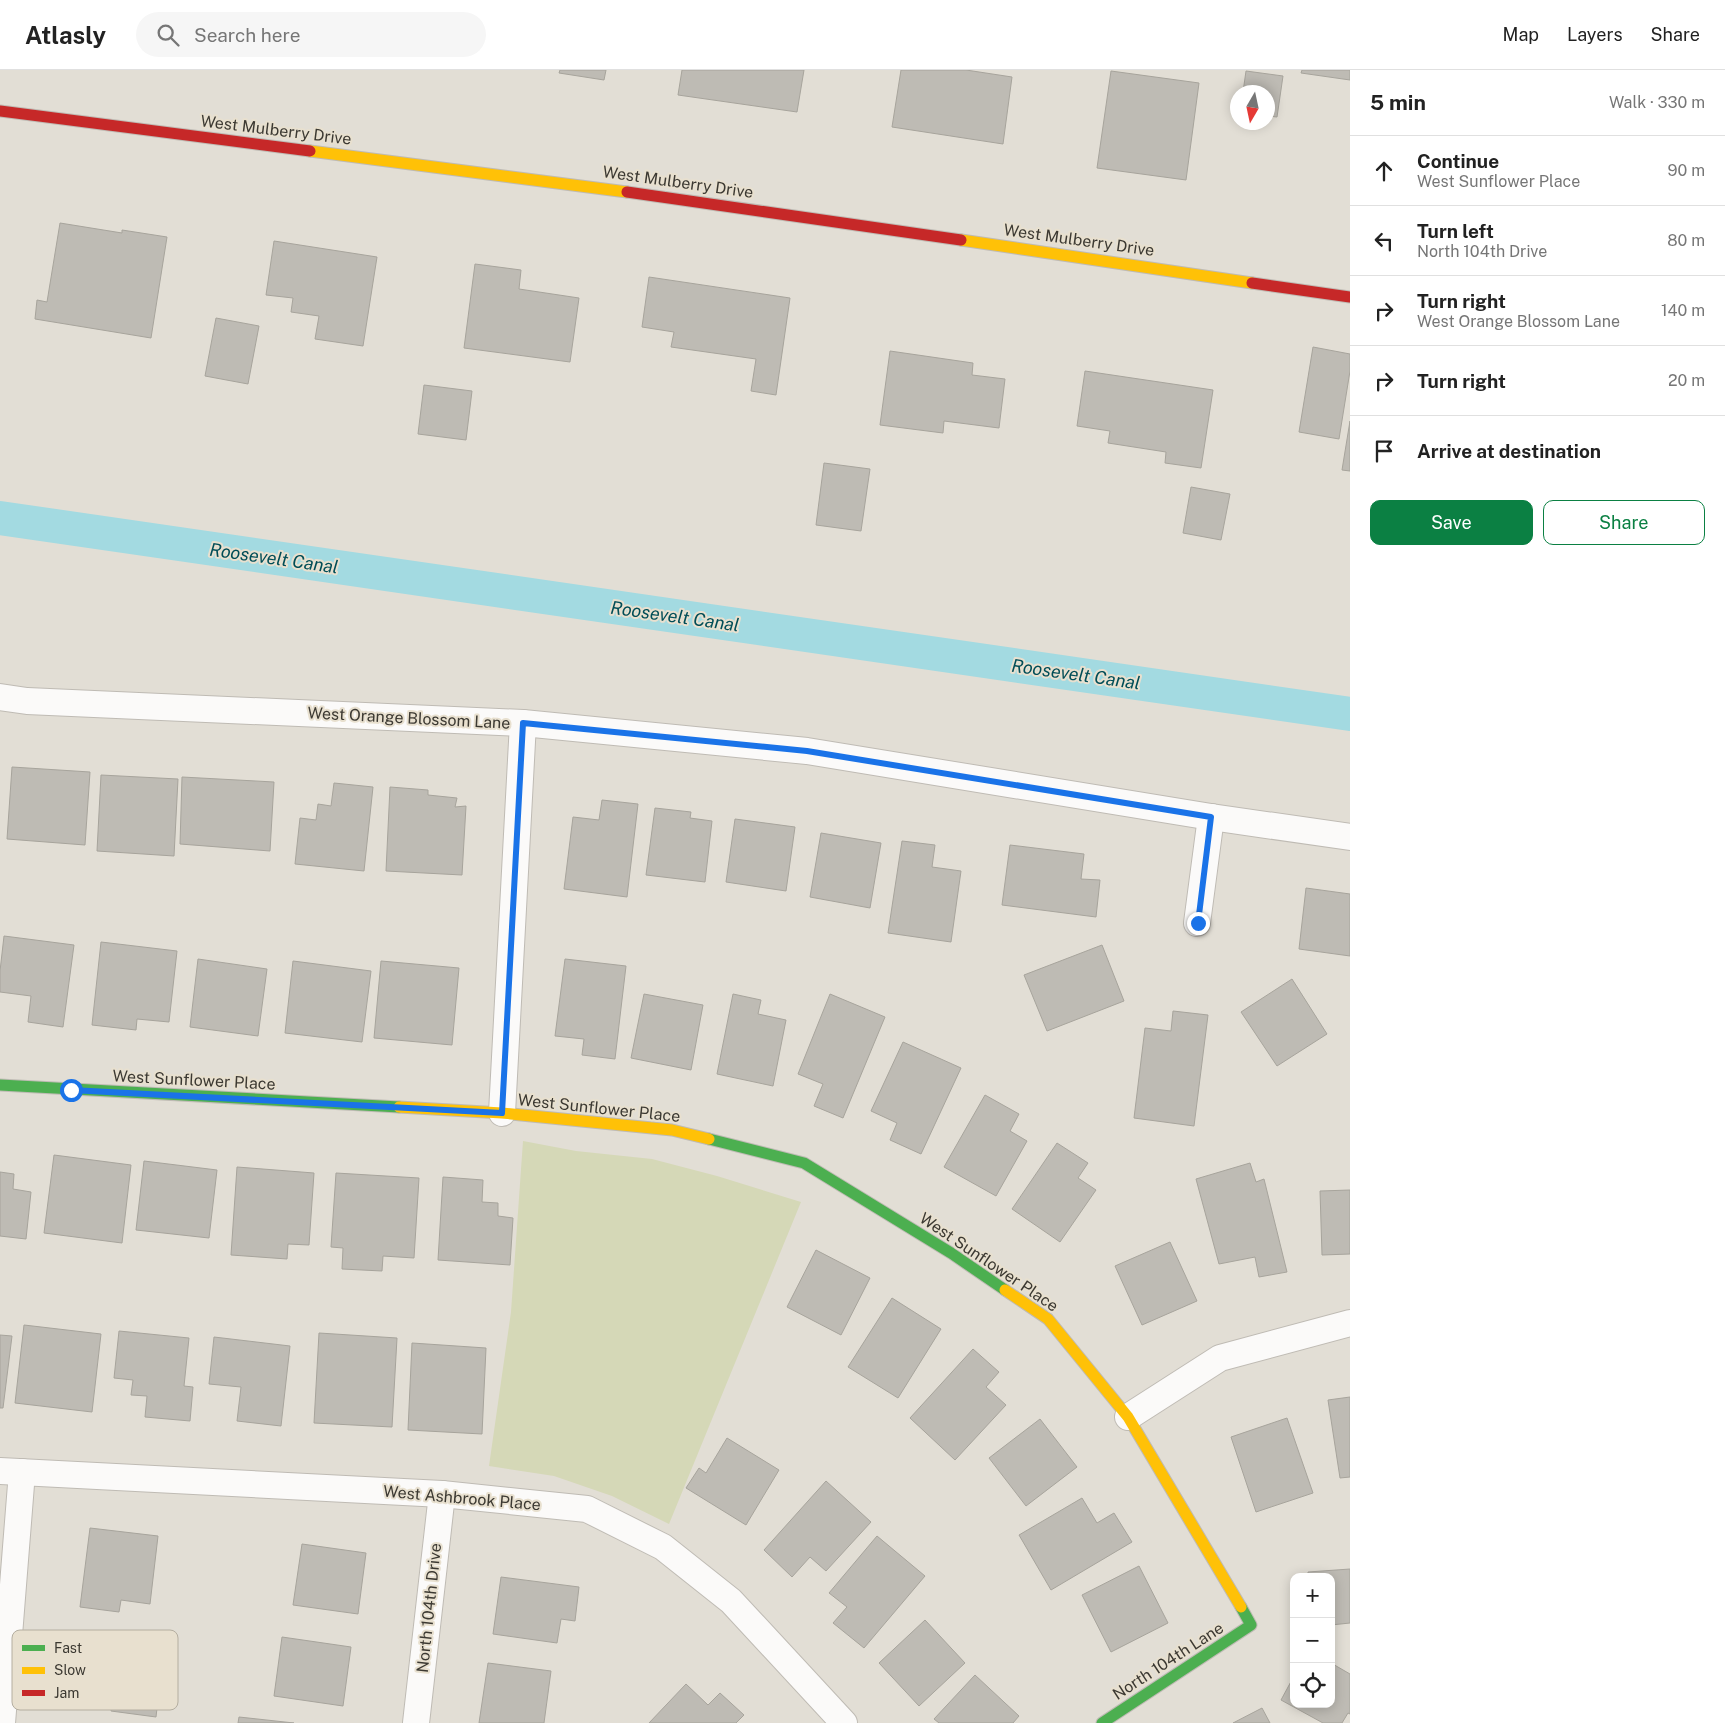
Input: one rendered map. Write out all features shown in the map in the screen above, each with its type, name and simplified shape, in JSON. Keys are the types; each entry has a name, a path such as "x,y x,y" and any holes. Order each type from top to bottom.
{"street":[{"name":"West Mulberry Drive","path":"0,112 685,199 1350,297"},
{"name":"West Orange Blossom Lane","path":"0,697 37,701 523,723 807,751 1211,817 1350,837"},
{"path":"502,1113 523,723"},
{"path":"1198,923 1211,817"},
{"name":"West Sunflower Place","path":"0,1085 502,1113 672,1130 804,1163 951,1253 1048,1319 1128,1417 1251,1625"},
{"path":"1128,1417 1220,1358 1350,1323"},
{"path":"2,1723 11,1472"},
{"name":"West Ashbrook Place","path":"11,1472 442,1494 587,1509 664,1546 731,1601 844,1723"},
{"name":"North 104th Drive","path":"416,1723 442,1494"},
{"name":"North 104th Lane","path":"1102,1723 1251,1625"}],"green space":[{"path":"523,1141 576,1151 652,1159 717,1176 801,1202 669,1524 612,1496 554,1476 489,1466 511,1312"}],"building":[{"path":"560,70 606,70 604,80 559,73"},
{"path":"682,70 804,70 797,112 678,95"},
{"path":"901,70 966,70 1012,77 1003,144 892,127"},
{"path":"1302,70 1350,70 1350,80 1301,73"},
{"path":"1111,71 1199,83 1186,180 1097,168"},
{"path":"1246,71 1283,76 1277,117 1275,117 1275,85 1244,85"},
{"path":"60,223 122,233 122,230 167,237 151,338 35,319 37,300 47,302"},
{"path":"274,241 377,257 363,346 315,339 319,316 291,312 293,298 266,295"},
{"path":"475,264 521,270 519,289 579,298 570,362 464,348"},
{"path":"649,277 790,298 776,395 751,391 756,359 671,347 674,332 642,327"},
{"path":"216,318 259,326 248,384 205,376"},
{"path":"1313,347 1350,354 1350,371 1339,439 1299,432"},
{"path":"890,351 973,363 972,375 1005,379 999,428 944,421 943,433 880,425"},
{"path":"1085,371 1213,390 1201,468 1165,463 1166,452 1108,443 1110,431 1077,426"},
{"path":"424,385 472,391 466,440 418,434"},
{"path":"1350,421 1350,471 1342,470"},
{"path":"824,463 870,469 861,531 816,525"},
{"path":"1191,487 1230,494 1221,540 1183,533"},
{"path":"12,767 90,772 85,845 7,839"},
{"path":"101,775 178,779 174,856 97,851"},
{"path":"182,777 274,782 270,851 180,844"},
{"path":"334,783 373,787 364,871 295,864 300,818 316,820 318,804 331,806"},
{"path":"390,787 428,790 428,795 457,798 455,807 466,806 462,875 386,871"},
{"path":"602,800 638,804 627,897 564,889 573,817 599,820"},
{"path":"655,808 691,812 690,818 712,821 705,882 646,875"},
{"path":"735,819 795,827 786,891 726,882"},
{"path":"821,833 881,843 870,908 810,897"},
{"path":"902,841 935,845 932,867 961,871 951,942 888,933"},
{"path":"1010,845 1084,854 1081,879 1100,880 1096,917 1002,905"},
{"path":"1306,888 1350,894 1350,956 1299,949"},
{"path":"4,936 74,945 63,1027 28,1022 31,996 0,992"},
{"path":"101,942 177,951 169,1022 137,1019 136,1030 92,1025"},
{"path":"1102,945 1124,1001 1047,1031 1024,975"},
{"path":"198,959 267,969 258,1036 190,1027"},
{"path":"565,959 626,966 615,1059 582,1055 584,1039 555,1036"},
{"path":"293,961 371,971 362,1042 285,1033"},
{"path":"381,961 459,968 452,1045 374,1038"},
{"path":"1292,979 1327,1034 1277,1066 1241,1012"},
{"path":"644,994 703,1005 691,1070 631,1058"},
{"path":"733,994 761,1000 758,1014 786,1020 773,1086 717,1074"},
{"path":"830,994 885,1017 843,1118 814,1106 823,1084 798,1074"},
{"path":"1173,1011 1208,1015 1194,1126 1134,1118 1145,1028 1171,1031"},
{"path":"903,1042 961,1068 921,1154 890,1140 897,1123 871,1111"},
{"path":"985,1095 1019,1114 1010,1131 1027,1141 996,1196 944,1167"},
{"path":"1057,1143 1088,1163 1078,1178 1096,1190 1060,1242 1012,1209"},
{"path":"54,1155 131,1165 122,1243 44,1233"},
{"path":"144,1161 217,1170 209,1238 136,1230"},
{"path":"1250,1163 1256,1182 1264,1179 1287,1272 1259,1277 1255,1257 1219,1264 1196,1179"},
{"path":"237,1167 314,1173 309,1245 288,1244 287,1259 231,1255"},
{"path":"0,1172 14,1174 13,1189 31,1192 26,1239 0,1236"},
{"path":"336,1173 419,1178 414,1258 383,1256 382,1271 342,1269 343,1248 331,1247"},
{"path":"443,1177 483,1180 482,1202 498,1203 498,1216 513,1218 510,1265 438,1260"},
{"path":"1350,1190 1350,1254 1322,1255 1320,1191"},
{"path":"1170,1242 1197,1301 1142,1325 1115,1266"},
{"path":"816,1250 870,1278 841,1335 787,1307"},
{"path":"892,1298 941,1329 898,1398 848,1367"},
{"path":"24,1325 101,1334 92,1412 15,1403"},
{"path":"119,1331 189,1338 184,1386 193,1387 190,1421 145,1417 147,1396 131,1395 133,1380 114,1378"},
{"path":"319,1333 397,1338 392,1427 314,1423"},
{"path":"0,1335 12,1336 3,1408 0,1408"},
{"path":"214,1337 290,1346 281,1426 237,1421 241,1387 209,1384"},
{"path":"412,1343 486,1348 482,1434 408,1430"},
{"path":"973,1349 999,1372 986,1387 1006,1405 955,1460 910,1418"},
{"path":"1350,1397 1350,1477 1340,1478 1328,1400"},
{"path":"1287,1418 1313,1493 1256,1512 1231,1437"},
{"path":"1040,1419 1077,1467 1026,1506 989,1458"},
{"path":"727,1438 779,1470 746,1525 686,1488 699,1468 706,1473"},
{"path":"826,1481 871,1522 826,1571 810,1557 792,1577 764,1550"},
{"path":"1082,1498 1097,1523 1114,1513 1132,1542 1051,1590 1019,1535"},
{"path":"90,1528 158,1536 150,1604 121,1600 119,1612 80,1607"},
{"path":"877,1536 925,1576 864,1648 833,1623 847,1607 829,1593"},
{"path":"302,1544 366,1553 358,1614 293,1605"},
{"path":"1139,1566 1168,1623 1111,1652 1082,1595"},
{"path":"1350,1569 1350,1623 1335,1625 1335,1573 1308,1572"},
{"path":"501,1577 579,1587 575,1621 561,1619 557,1643 493,1634"},
{"path":"925,1620 965,1663 919,1706 879,1663"},
{"path":"282,1637 351,1647 343,1706 274,1696"},
{"path":"488,1663 551,1671 544,1723 479,1723"},
{"path":"1335,1665 1350,1674 1350,1714 1348,1713 1342,1723 1323,1723 1296,1708 1335,1708"},
{"path":"975,1675 1019,1716 1013,1723 939,1723 934,1719"},
{"path":"1290,1683 1290,1705 1281,1700"},
{"path":"686,1684 708,1705 720,1693 744,1715 736,1723 649,1723"},
{"path":"1262,1708 1270,1723 1233,1723"},
{"path":"111,1710 157,1710 156,1717"},
{"path":"239,1717 294,1723 238,1723"}],"waterway":[{"name":"Roosevelt Canal","path":"0,518 1350,714"}],"traffic: fast":[{"path":"0,1085 399,1107"},
{"path":"709,1139 804,1163 951,1253 1005,1290"},
{"path":"1102,1723 1251,1625 1241,1607"}],"traffic: slow":[{"path":"310,151 627,192"},
{"path":"961,240 1252,283"},
{"path":"399,1107 502,1113 672,1130 709,1139"},
{"path":"1005,1290 1048,1319 1128,1417 1241,1607"}],"traffic: jam":[{"path":"0,111 310,151"},
{"path":"627,192 961,240"},
{"path":"1252,283 1350,297"}],"route":[{"path":"71,1090 502,1113 523,723 807,751 1211,817 1198,923"}]}
